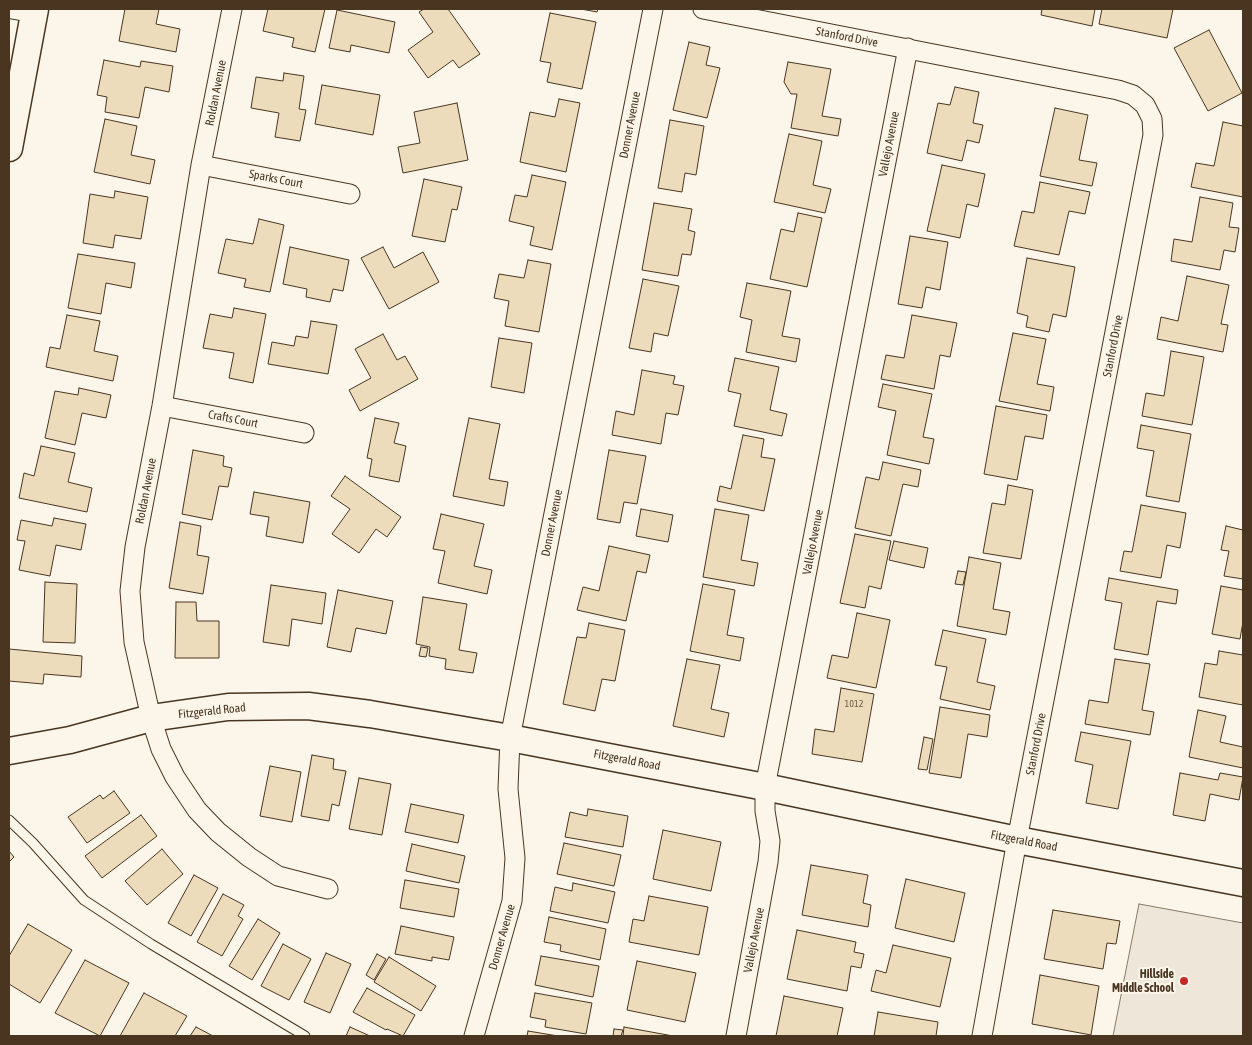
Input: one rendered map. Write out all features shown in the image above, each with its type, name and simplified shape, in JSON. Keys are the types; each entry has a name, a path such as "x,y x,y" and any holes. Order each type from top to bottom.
{"main road":[{"path":"9,148 27,10"},
{"name":"Fitzgerald Road","path":"9,751 70,740 151,718 228,707 308,706 370,714 510,738 765,787 1017,840 1243,883"}],"street":[{"name":"Roldan Avenue","path":"232,9 202,165 162,406 135,547 130,591 134,642 151,718 161,749 174,777 197,810 218,832 249,857 278,876 328,889"},
{"name":"Donner Avenue","path":"474,1036 512,901 515,858 508,789 510,738 653,9"},
{"name":"Stanford Drive","path":"703,9 1118,90 1133,95 1145,105 1152,119 1153,134 1017,840 982,1036"},
{"name":"Vallejo Avenue","path":"736,1036 768,862 770,840 765,811 765,787 908,48"},
{"name":"Sparks Court","path":"202,165 350,194"},
{"name":"Crafts Court","path":"162,406 304,433"}],"lane":[{"path":"9,820 33,843 84,900 150,944 305,1036"}],"shaded area":[{"name":"Hillside Middle School","path":"1139,904 1243,923 1243,1036 1113,1036"}],"building":[{"path":"125,9 159,9 156,24 180,29 176,52 119,41"},
{"path":"268,9 325,9 315,52 292,47 294,38 263,31"},
{"path":"424,9 448,9 480,54 459,68 453,60 428,78 408,50 433,32 419,12"},
{"path":"581,9 598,9 597,12"},
{"path":"1042,9 1095,9 1092,26 1041,15"},
{"path":"1102,9 1173,9 1167,38 1099,24"},
{"path":"337,10 395,22 389,53 351,45 350,52 329,48"},
{"path":"550,13 596,22 582,89 547,82 551,63 540,61"},
{"path":"1209,30 1242,93 1208,111 1174,48"},
{"path":"689,42 710,47 706,65 720,68 707,118 673,110"},
{"path":"104,60 140,67 141,61 173,66 169,92 145,87 139,118 105,112 107,97 97,95"},
{"path":"788,62 831,69 822,116 841,119 838,136 791,128 797,94 791,94 784,82"},
{"path":"284,73 304,76 299,109 306,110 300,141 275,137 279,113 251,108 256,77 283,81"},
{"path":"322,85 380,95 373,135 315,124"},
{"path":"955,87 979,92 973,123 983,125 979,143 967,140 962,161 927,153 938,103 950,105"},
{"path":"559,99 580,103 566,172 520,162 530,112 555,117"},
{"path":"457,103 468,160 403,173 398,147 420,143 414,112"},
{"path":"1055,108 1088,115 1079,160 1097,163 1092,186 1040,176"},
{"path":"105,119 137,126 131,155 155,160 150,184 94,172"},
{"path":"670,120 704,126 696,175 685,173 682,192 658,188"},
{"path":"1223,122 1243,126 1243,197 1191,187 1196,163 1214,166"},
{"path":"789,134 822,141 813,185 831,189 825,213 774,202"},
{"path":"942,165 985,174 978,207 967,204 960,238 927,231"},
{"path":"532,175 566,182 552,250 530,245 534,227 509,221 515,195 527,197"},
{"path":"424,179 462,187 457,210 452,209 445,242 412,236"},
{"path":"1040,182 1090,192 1085,214 1069,211 1059,255 1014,246 1022,211 1034,213"},
{"path":"115,191 148,197 141,239 115,235 113,248 83,243 90,194 114,198"},
{"path":"1200,197 1233,203 1229,227 1239,228 1235,252 1224,250 1220,270 1171,261 1174,239 1192,242"},
{"path":"654,203 692,209 688,230 695,232 691,255 682,254 678,276 642,270"},
{"path":"798,213 822,218 807,287 770,279 781,229 794,232"},
{"path":"259,219 284,225 270,292 244,287 246,279 218,273 226,239 253,244"},
{"path":"910,236 948,242 940,290 926,287 922,308 898,304"},
{"path":"290,247 349,260 343,291 333,289 330,302 306,297 307,289 283,284"},
{"path":"383,247 394,268 423,252 439,282 389,309 361,258"},
{"path":"78,254 135,263 131,288 106,283 101,314 68,308"},
{"path":"1027,258 1075,267 1066,317 1053,314 1049,332 1026,327 1028,316 1017,313"},
{"path":"528,260 551,264 539,332 505,326 509,301 494,298 499,274 524,278"},
{"path":"1187,276 1229,285 1221,324 1228,325 1223,352 1157,339 1161,317 1178,321"},
{"path":"643,279 679,286 668,336 654,333 651,352 629,348"},
{"path":"747,283 791,291 782,336 800,339 796,362 746,352 752,320 740,317"},
{"path":"234,308 266,314 253,383 229,378 234,353 203,348 210,314 232,318"},
{"path":"67,315 100,321 94,351 118,356 113,381 46,367 50,347 60,349"},
{"path":"912,315 957,323 950,357 940,355 934,389 881,379 886,355 904,358"},
{"path":"311,321 337,325 328,374 268,364 272,342 294,346 296,336 308,338"},
{"path":"1013,333 1046,339 1037,384 1054,387 1050,411 999,401"},
{"path":"383,334 397,360 405,356 418,379 360,411 349,390 371,378 355,349"},
{"path":"499,338 532,343 524,393 491,387"},
{"path":"1171,351 1204,357 1192,425 1142,416 1146,393 1164,396"},
{"path":"735,358 779,367 770,410 787,414 782,436 734,426 741,394 728,391"},
{"path":"642,370 675,376 673,384 684,386 678,415 666,413 661,444 612,435 616,411 634,415"},
{"path":"883,384 932,394 923,437 934,439 929,464 887,455 896,411 878,407"},
{"path":"79,388 111,395 106,418 82,413 75,445 45,438 55,391 78,395"},
{"path":"996,406 1047,415 1043,439 1025,436 1017,480 984,474"},
{"path":"375,418 399,423 394,443 406,446 399,482 369,476 372,459 367,458"},
{"path":"469,418 500,424 489,479 508,482 504,506 453,496"},
{"path":"1141,425 1191,434 1179,502 1146,496 1154,451 1137,448"},
{"path":"743,435 764,439 761,457 775,459 764,511 717,501 720,486 731,489"},
{"path":"41,446 75,453 68,482 92,488 87,512 19,498 24,473 34,476"},
{"path":"193,450 224,456 223,466 232,468 228,487 219,486 212,520 182,514"},
{"path":"609,450 646,456 637,504 624,502 620,523 597,519"},
{"path":"883,462 921,470 918,487 903,484 891,536 855,528 866,477 879,480"},
{"path":"345,476 401,517 387,537 376,529 359,553 332,534 350,509 331,496"},
{"path":"1008,485 1033,490 1021,559 983,553 992,503 1005,505"},
{"path":"254,492 310,502 303,543 266,536 269,517 250,514"},
{"path":"1141,505 1186,513 1180,548 1167,545 1161,578 1120,571 1124,551 1132,552"},
{"path":"641,509 673,515 668,542 636,536"},
{"path":"715,509 749,515 741,560 758,563 754,586 703,577"},
{"path":"441,514 484,524 474,566 492,570 487,594 438,583 445,551 433,549"},
{"path":"54,518 86,524 81,550 56,545 50,576 19,570 25,541 17,540 21,520 52,526"},
{"path":"180,522 201,526 197,555 209,557 203,594 169,588"},
{"path":"1226,526 1243,530 1243,579 1224,576 1229,551 1221,550"},
{"path":"855,534 891,541 881,589 869,586 865,608 840,603"},
{"path":"894,541 928,548 924,568 889,560"},
{"path":"609,546 650,555 646,573 637,571 626,621 577,610 583,587 599,591"},
{"path":"969,557 1001,563 993,609 1010,612 1006,635 957,626"},
{"path":"958,571 966,572 963,585 955,584"},
{"path":"1109,578 1178,590 1176,604 1157,601 1148,655 1114,649 1122,603 1105,600"},
{"path":"45,582 77,584 75,643 43,642"},
{"path":"703,584 735,590 727,635 744,638 740,661 690,651"},
{"path":"271,585 326,593 322,624 292,619 289,646 263,642"},
{"path":"1221,586 1243,590 1243,622 1240,639 1212,634"},
{"path":"338,590 393,601 386,634 356,628 351,652 327,647"},
{"path":"423,597 467,604 459,650 477,653 473,673 445,669 446,659 429,656 430,647 416,644"},
{"path":"176,602 196,602 197,621 219,621 219,658 175,658"},
{"path":"857,613 890,620 876,688 827,678 832,655 848,658"},
{"path":"589,623 625,630 615,681 602,679 595,711 563,704 577,637 586,638"},
{"path":"943,630 986,639 977,682 995,686 990,710 940,699 947,667 935,665"},
{"path":"421,647 428,648 426,657 419,656"},
{"path":"9,649 82,656 81,677 44,674 43,684 9,681"},
{"path":"1219,651 1243,655 1243,705 1199,697 1205,663 1217,665"},
{"path":"687,659 720,665 711,709 729,713 724,737 673,726"},
{"path":"1115,659 1150,664 1142,710 1154,712 1150,735 1085,724 1089,700 1108,703"},
{"path":"841,688 874,694 862,762 812,754 815,729 834,732"},
{"path":"940,707 990,715 987,737 968,734 961,778 929,773"},
{"path":"1198,710 1226,716 1220,742 1243,747 1243,768 1189,757"},
{"path":"1081,732 1131,741 1118,809 1086,803 1093,765 1075,761"},
{"path":"924,737 933,739 927,770 918,769"},
{"path":"312,755 334,759 333,769 346,771 339,806 332,804 329,821 301,816"},
{"path":"270,766 301,772 292,822 260,816"},
{"path":"1180,773 1218,780 1220,773 1243,777 1239,800 1210,794 1205,821 1173,815"},
{"path":"359,778 391,784 382,835 349,829"},
{"path":"114,791 130,813 87,843 68,817 100,795 103,799"},
{"path":"411,804 464,815 458,843 405,832"},
{"path":"588,809 628,816 623,847 565,837 570,812 587,816"},
{"path":"141,815 157,836 102,878 85,856"},
{"path":"663,830 721,842 711,891 653,879"},
{"path":"564,843 621,855 614,886 557,874"},
{"path":"412,844 465,856 459,883 406,871"},
{"path":"162,849 183,874 147,905 125,881"},
{"path":"9,851 14,857 9,862"},
{"path":"811,865 868,875 863,903 871,905 868,927 802,915"},
{"path":"194,875 218,888 191,936 168,923"},
{"path":"906,879 965,893 954,942 895,928"},
{"path":"405,880 459,889 454,917 400,908"},
{"path":"573,883 615,892 608,923 550,911 555,887 572,891"},
{"path":"223,894 244,905 238,916 243,919 222,956 197,942"},
{"path":"649,896 708,907 699,955 629,942 633,919 644,921"},
{"path":"1053,910 1120,921 1116,944 1107,943 1103,969 1044,959"},
{"path":"549,917 606,929 600,960 560,951 561,945 544,942"},
{"path":"258,919 280,933 252,980 229,966"},
{"path":"28,924 72,950 40,1003 9,984 9,956"},
{"path":"401,926 454,937 449,960 432,957 432,961 395,954"},
{"path":"797,930 856,942 854,952 864,954 861,968 851,966 847,991 787,979"},
{"path":"283,944 311,959 289,1000 261,986"},
{"path":"893,945 951,958 940,1007 871,991 876,970 886,973"},
{"path":"326,953 351,964 330,1013 304,1002"},
{"path":"377,954 386,959 374,980 366,975"},
{"path":"541,956 599,966 593,997 535,985"},
{"path":"389,957 436,986 421,1011 374,982"},
{"path":"85,960 129,983 100,1036 55,1013"},
{"path":"637,961 696,973 685,1022 627,1010"},
{"path":"1040,975 1099,986 1091,1035 1032,1024"},
{"path":"367,988 415,1015 403,1036 386,1030 353,1012"},
{"path":"144,993 187,1016 175,1036 120,1036"},
{"path":"535,993 592,1003 586,1034 545,1027 546,1020 530,1017"},
{"path":"784,996 843,1008 837,1036 776,1036"},
{"path":"878,1012 938,1022 936,1036 874,1036"},
{"path":"196,1027 213,1036 190,1036"},
{"path":"350,1027 370,1036 346,1036"},
{"path":"624,1027 673,1036 623,1036"},
{"path":"614,1029 623,1030 621,1036 613,1036"},
{"path":"528,1031 558,1036 527,1036"}],"place":[{"name":"Hillside Middle School","path":"1184,981"}]}
